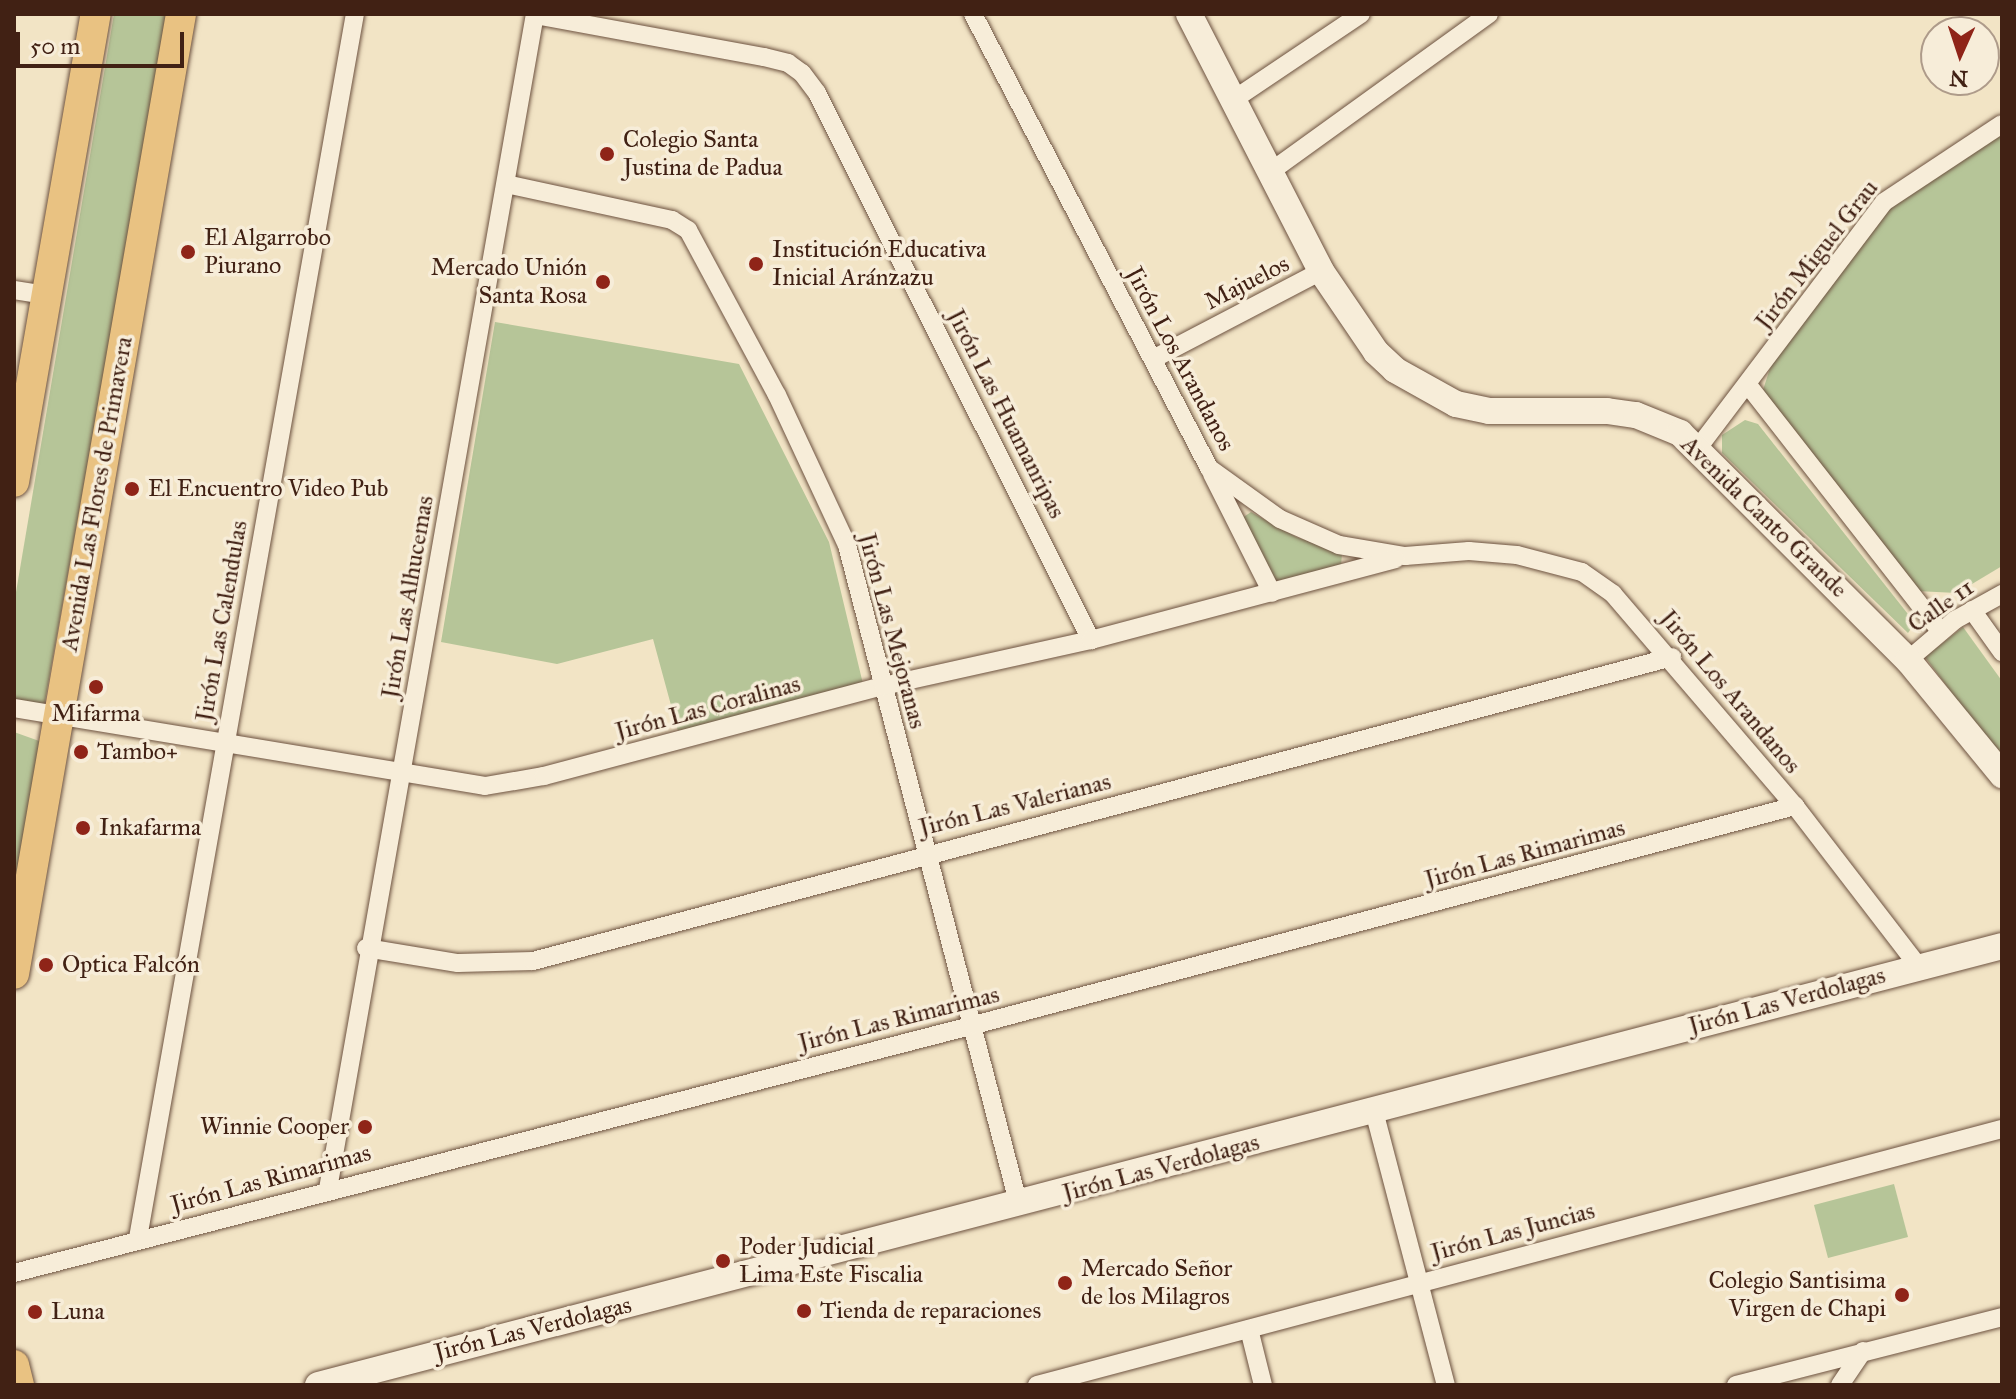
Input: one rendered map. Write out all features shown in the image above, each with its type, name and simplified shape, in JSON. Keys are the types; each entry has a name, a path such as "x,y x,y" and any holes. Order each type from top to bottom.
{"main road":[{"path":"15,471 96,14"},
{"name":"Avenida Las Flores de Primavera","path":"14,974 181,14"},
{"path":"14,1365 19,1385"}],"street":[{"name":"Jirón Las Calendulas","path":"138,1238 355,14"},
{"name":"Jirón Las Alhucemas","path":"328,1189 366,948 401,773 535,14"},
{"name":"Jirón Las Huamanripas","path":"535,14 764,57 788,63 802,73 817,93 1091,640"},
{"name":"Jirón Los Arandanos","path":"973,14 1209,468 1308,535 1405,556 1469,551 1517,555 1582,572 1613,594 1672,657 1795,806 1918,966"},
{"name":"Avenida Canto Grande","path":"1189,14 1321,271 1376,352 1395,370 1456,404 1521,414 1636,415 1680,433 1908,660 2001,772"},
{"path":"1233,100 1361,14"},
{"path":"1270,172 1489,14"},
{"name":"Jirón Miguel Grau","path":"1698,448 1884,202 2002,124"},
{"name":"Jirón Las Mejoranas","path":"506,184 672,220 698,243 777,395 847,545 1019,1206"},
{"name":"Majuelos","path":"1153,359 1321,271"},
{"path":"14,290 46,295"},
{"path":"1748,385 1941,632"},
{"path":"1209,468 1272,593"},
{"name":"Jirón Las Coralinas","path":"14,708 485,786 544,776 883,686 1091,640 1405,556"},
{"name":"Calle 11","path":"1908,660 1972,610 2002,594"},
{"path":"1972,610 2002,652"},
{"name":"Jirón Las Valerianas","path":"366,948 458,963 533,961 926,853 1672,657"},
{"name":"Jirón Las Rimarimas","path":"14,1273 138,1238 974,1025 1795,806"},
{"name":"Jirón Las Verdolagas","path":"318,1385 380,1377 2002,946"},
{"path":"1374,1111 1446,1385"},
{"name":"Jirón Las Juncias","path":"1037,1385 2002,1129"},
{"path":"1736,1385 2002,1317"},
{"path":"1249,1329 1263,1385"},
{"path":"1840,1385 1863,1351"}],"green space":[{"path":"114,14 168,14 44,707 14,702 14,604"},
{"path":"2002,130 2002,566 1957,593 1916,591 1763,390 1774,356 1882,213"},
{"path":"495,322 739,364 829,542 863,684 678,731 653,639 557,664 441,642"},
{"path":"1745,420 1758,424 1915,623 1908,633 1722,453 1722,435"},
{"path":"1251,512 1296,537 1342,553 1341,566 1276,581 1242,518"},
{"path":"1963,627 2002,681 2002,752 1998,755 1925,657"},
{"path":"14,732 42,742 14,906"},
{"path":"1894,1184 1908,1237 1828,1258 1814,1205"}],"place":[{"name":"Colegio Santa Justina de Padua","path":"607,154"},
{"name":"El Algarrobo Piurano","path":"188,252"},
{"name":"Institución Educativa Inicial Aránzazu","path":"756,264"},
{"name":"Mercado Unión Santa Rosa","path":"603,282"},
{"name":"El Encuentro Video Pub","path":"132,489"},
{"name":"Mifarma","path":"96,687"},
{"name":"Tambo+","path":"81,752"},
{"name":"Inkafarma","path":"83,828"},
{"name":"Optica Falcón","path":"46,965"},
{"name":"Winnie Cooper","path":"365,1127"},
{"name":"Poder Judicial Lima Este Fiscalia","path":"723,1261"},
{"name":"Mercado Señor de los Milagros","path":"1065,1283"},
{"name":"Colegio Santisima Virgen de Chapi","path":"1902,1295"},
{"name":"Tienda de reparaciones","path":"804,1311"},
{"name":"Luna","path":"35,1312"}]}
